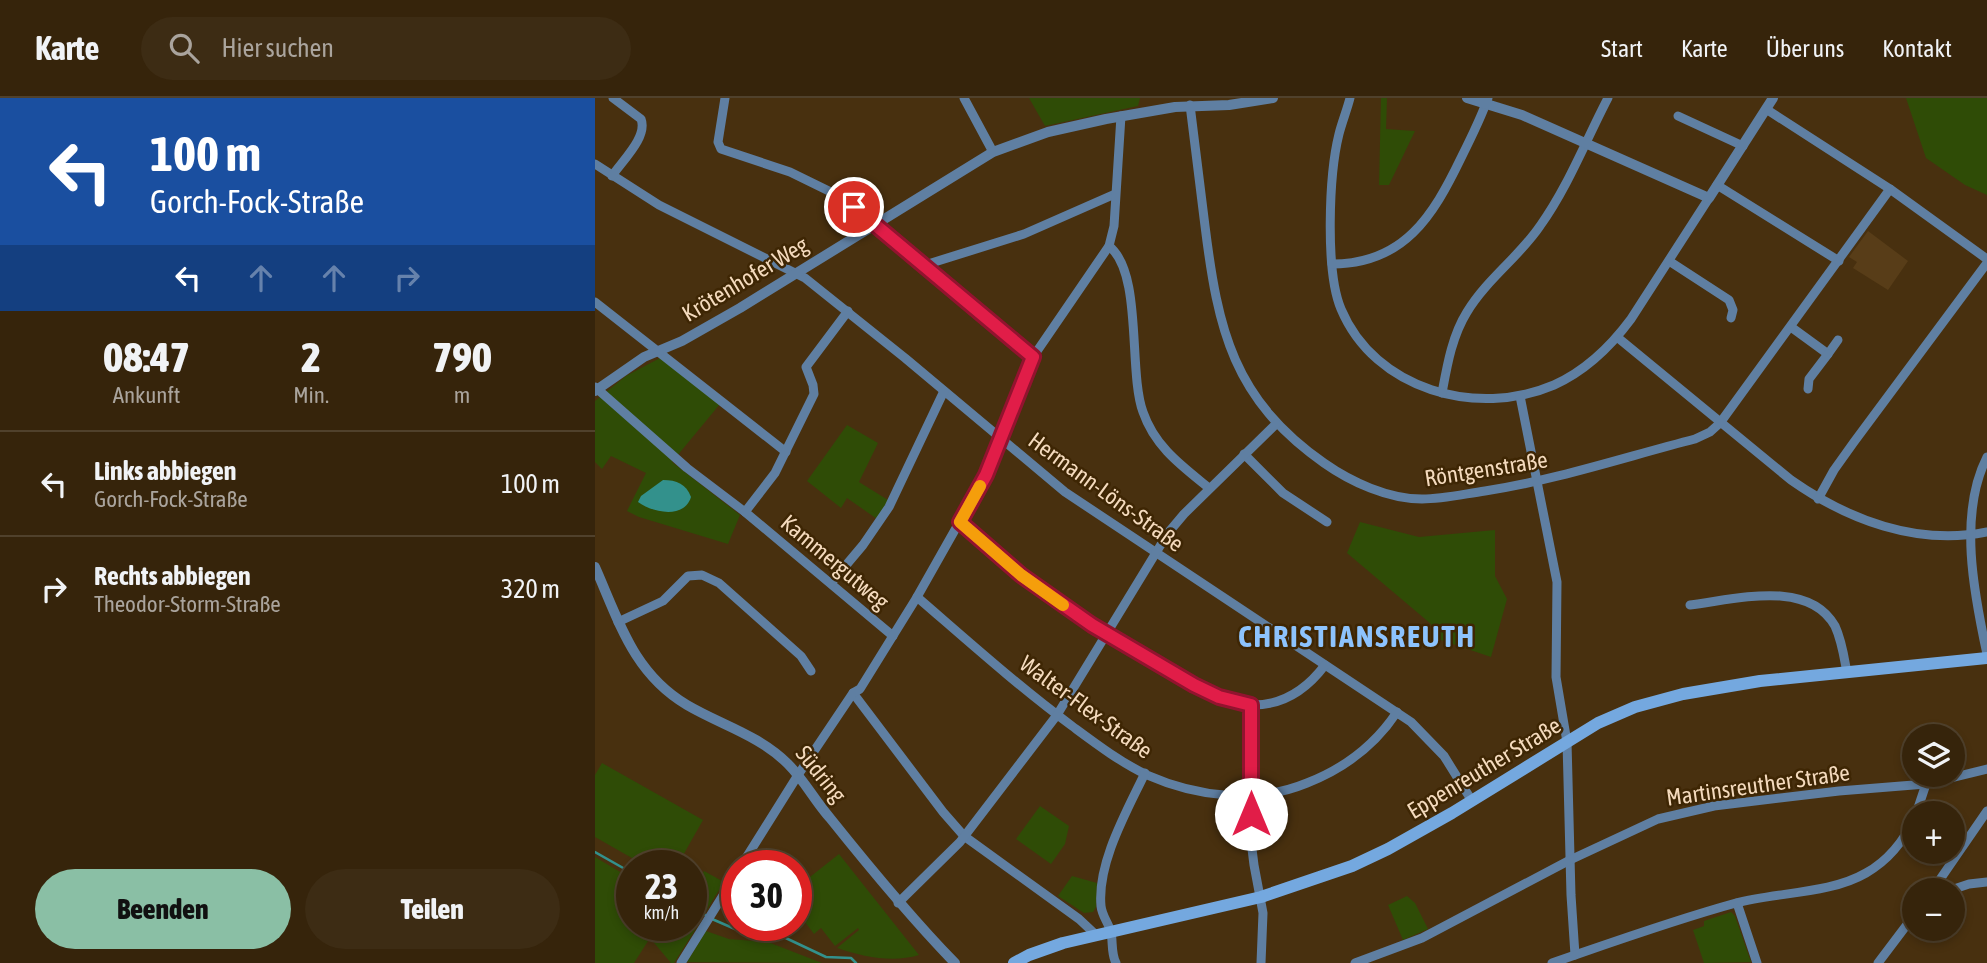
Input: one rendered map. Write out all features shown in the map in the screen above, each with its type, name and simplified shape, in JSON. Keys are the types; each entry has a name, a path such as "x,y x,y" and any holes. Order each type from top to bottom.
{"main road":[{"name":"Eppenreuther Straße","path":"1014,963 1049,947 1095,934 1261,897 1317,880 1394,846 1600,722 1628,710 1683,694 1760,681 1987,656"}],"street":[{"path":"612,176 641,136 643,123 613,98"},
{"path":"725,98 718,142 721,149 809,179 846,201 1033,357"},
{"path":"964,98 993,152"},
{"name":"Krötenhofer Weg","path":"596,389 644,357 682,341 797,273 993,152 1048,132 1121,116 1190,105 1229,106 1273,98"},
{"path":"1350,98 1339,136 1335,164 1330,244 1334,287 1341,309 1364,345 1400,376 1442,394 1473,399 1520,396 1542,390 1571,375 1617,337 1773,98"},
{"path":"1467,98 1487,101 1522,115 1709,198"},
{"path":"1442,394 1455,338 1467,313 1487,286 1540,227 1608,98"},
{"path":"1332,264 1357,263 1383,255 1417,230 1442,197 1487,101"},
{"name":"Röntgenstraße","path":"1190,105 1219,316 1240,370 1276,424 1305,449 1353,480 1403,498 1437,499 1539,482 1695,439 1710,432 1720,423 1791,327 1889,189"},
{"path":"1766,109 1889,189 1987,261 1854,442 1818,499"},
{"path":"893,636 986,475 1033,357 1109,246 1114,226 1121,116"},
{"path":"1678,116 1743,146"},
{"name":"Hermann-Löns-Straße","path":"595,164 659,205 797,273 848,311 1065,492 1397,712 1435,745 1453,768 1472,801"},
{"path":"1717,185 1839,261"},
{"path":"925,265 1024,234 1115,194"},
{"path":"1109,246 1119,259 1127,285 1136,382 1143,412 1162,448 1209,488"},
{"path":"1669,261 1728,300 1733,310 1731,318"},
{"path":"595,302 786,452"},
{"path":"745,512 775,473 814,394 806,367 848,311"},
{"path":"1791,327 1828,354"},
{"path":"1617,337 1720,423 1818,499 1858,518 1899,530 1937,536 1971,536 1987,532"},
{"path":"1808,389 1809,379 1838,340"},
{"name":"Kammergutweg","path":"596,389 687,468 745,512 893,636 860,689 853,693 798,775 751,850"},
{"path":"831,583 863,545 889,507 944,391"},
{"path":"1520,396 1557,582 1556,677 1567,742 1575,955"},
{"path":"898,903 964,836 1057,715 1156,553 1184,514 1276,424"},
{"path":"1244,454 1283,493 1327,522"},
{"path":"1987,457 1976,485 1971,536 1977,600 1987,656"},
{"path":"960,522 1040,590 1107,634 1219,697 1251,705 1278,702 1295,694 1315,679 1325,665"},
{"name":"Südring","path":"595,567 618,622 634,654 647,671 686,705 763,743 789,764 898,903 955,963"},
{"path":"618,622 663,601 688,576 706,576 719,583 801,656 811,670"},
{"path":"1690,605 1783,595 1811,603 1829,618 1835,628 1841,642 1847,673"},
{"name":"Walter-Flex-Straße","path":"917,597 1093,742 1145,774 1204,792 1251,796 1301,786 1335,770 1362,751 1397,712"},
{"path":"853,693 964,836 1079,919 1095,934"},
{"path":"1251,705 1252,854 1261,897 1261,963"},
{"name":"Martinsreuther Straße","path":"1965,774 1987,769"},
{"path":"1116,963 1101,902 1106,867 1115,836 1145,774"},
{"name":"Martinsreuther Straße","path":"1355,963 1422,939 1570,860 1658,819 1685,812 1839,791 1902,786"},
{"path":"1965,845 1986,815"},
{"path":"1552,963 1737,903 1845,883 1889,857 1902,840"},
{"path":"1954,864 1952,872 1957,880 1969,884"},
{"path":"1965,885 1987,882"},
{"path":"681,963 721,899"},
{"path":"1737,903 1756,963"},
{"path":"1878,963 1902,931"}],"shaded area":[{"path":"1868,231 1908,261 1888,290 1853,268 1857,262 1849,257"}],"green space":[{"path":"1029,98 1140,98 1138,106 1045,126"},
{"path":"1381,98 1387,98 1386,129 1415,131 1389,185 1379,185"},
{"path":"1906,98 1987,98 1987,195 1965,185 1926,158"},
{"path":"660,358 720,404 672,462 740,515 728,544 627,511 646,473 611,456 602,469 595,462 595,401 626,376"},
{"path":"847,425 878,443 859,482 888,500 877,519 847,498 841,508 807,481"},
{"path":"1360,522 1419,537 1495,530 1495,576 1507,599 1491,657 1432,637 1431,624 1347,553"},
{"path":"602,763 703,820 686,850 618,850 595,837 595,775"},
{"path":"1040,806 1069,826 1065,844 1051,864 1016,839"},
{"path":"839,854 919,955 899,959 878,958 837,948 859,930 858,928 835,946 821,928 814,934 812,875"},
{"path":"595,857 616,869 616,941 648,941 634,963 595,963"},
{"path":"707,873 721,880 721,887 707,909"},
{"path":"1072,876 1097,883 1096,907 1093,912 1084,913 1058,896"},
{"path":"1407,896 1415,903 1428,929 1403,940 1388,905"},
{"path":"1731,912 1735,916 1751,962 1704,963 1693,930 1704,926 1704,921"},
{"path":"707,931 721,936 721,941 768,942 822,963 687,962 700,941 707,941"},
{"path":"653,941 688,941 674,963 671,963"}],"water":[{"path":"663,480 680,484 689,493 691,497 682,509 659,511 638,502 641,496"}],"waterway":[{"path":"595,852 616,864"},
{"path":"712,919 742,932 773,932 826,957 851,958 856,963"}],"slow traffic":[{"path":"980,486 960,522 1021,575 1063,605"}],"district":[{"name":"CHRISTIANSREUTH","path":"1357,637"}],"route":[{"path":"854,207 1033,357 986,475 960,522 1040,590 1092,625 1194,685 1219,697 1251,705 1251,814"}]}
